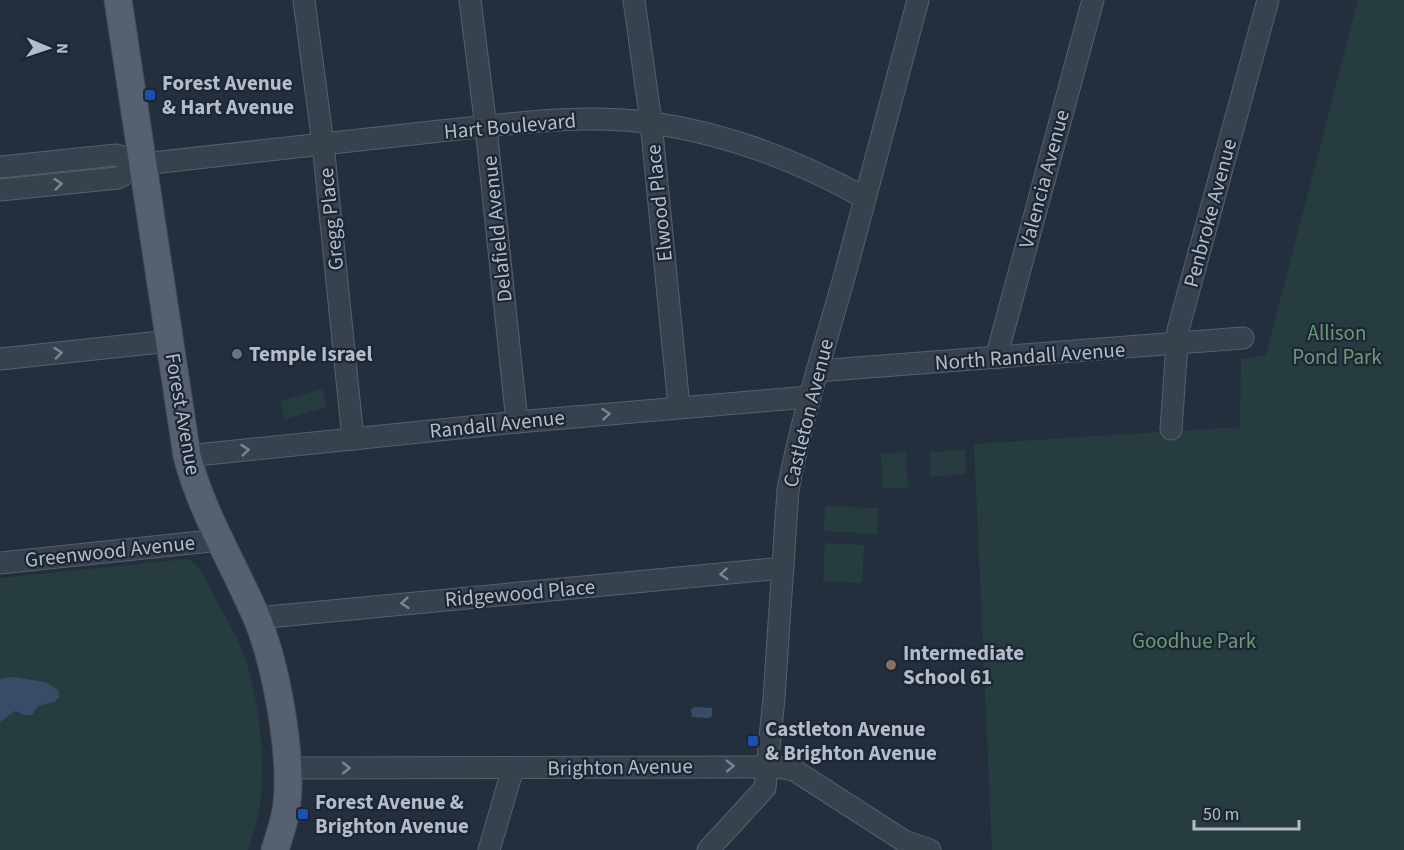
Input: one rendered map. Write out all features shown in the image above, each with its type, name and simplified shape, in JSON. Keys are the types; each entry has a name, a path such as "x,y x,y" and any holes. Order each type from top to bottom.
{"main road":[{"name":"Forest Avenue","path":"118,0 187,456 197,491 257,618 278,699 288,768 286,810 275,850"}],"street":[{"name":"Gregg Place","path":"304,0 323,144 353,439"},
{"name":"Delafield Avenue","path":"470,0 486,127 517,422"},
{"name":"Elwood Place","path":"634,0 651,122 679,407"},
{"name":"Castleton Avenue","path":"708,850 765,788 788,490 808,397 918,0"},
{"name":"Valencia Avenue","path":"996,358 1093,0"},
{"name":"Penbroke Avenue","path":"1171,429 1178,330 1268,0"},
{"name":"Hart Boulevard","path":"0,190 118,178 143,164 571,120 651,122 711,134 759,147 865,198"},
{"name":"Hart Boulevard","path":"0,167 116,155 143,164"},
{"name":"North Randall Avenue","path":"817,371 1243,338"},
{"path":"0,360 170,341"},
{"name":"Randall Avenue","path":"187,456 517,422 808,397"},
{"name":"Greenwood Avenue","path":"0,563 220,540"},
{"name":"Ridgewood Place","path":"257,618 783,568"},
{"name":"Brighton Avenue","path":"288,768 768,767 794,770 901,846 930,850"},
{"path":"489,850 513,768"}],"green space":[{"name":"Goodhue Park","path":"1358,0 1404,0 1404,850 992,850 974,444 1240,427 1241,359 1266,355"},
{"path":"115,162 119,169 0,185 0,173"},
{"path":"322,389 327,407 285,419 280,401"},
{"path":"965,450 966,474 931,477 930,452"},
{"path":"906,452 908,487 883,489 881,454"},
{"path":"825,506 878,508 877,534 824,531"},
{"path":"825,543 864,545 862,583 823,581"},
{"path":"187,559 204,576 236,637 252,681 261,744 262,786 259,811 248,850 0,850 0,578"}],"water":[{"path":"14,677 45,682 58,690 59,697 54,702 38,706 32,715 24,715 15,711 0,722 0,679"},
{"path":"695,707 712,708 712,716 709,718 692,717 691,709"}],"place":[{"name":"Forest Avenue & Hart Avenue","path":"150,95"},
{"name":"Temple Israel","path":"237,354"},
{"name":"Intermediate School 61","path":"891,665"},
{"name":"Castleton Avenue & Brighton Avenue","path":"753,741"},
{"name":"Forest Avenue & Brighton Avenue","path":"303,814"}],"park label":[{"name":"Allison Pond Park","path":"1337,345"}]}
